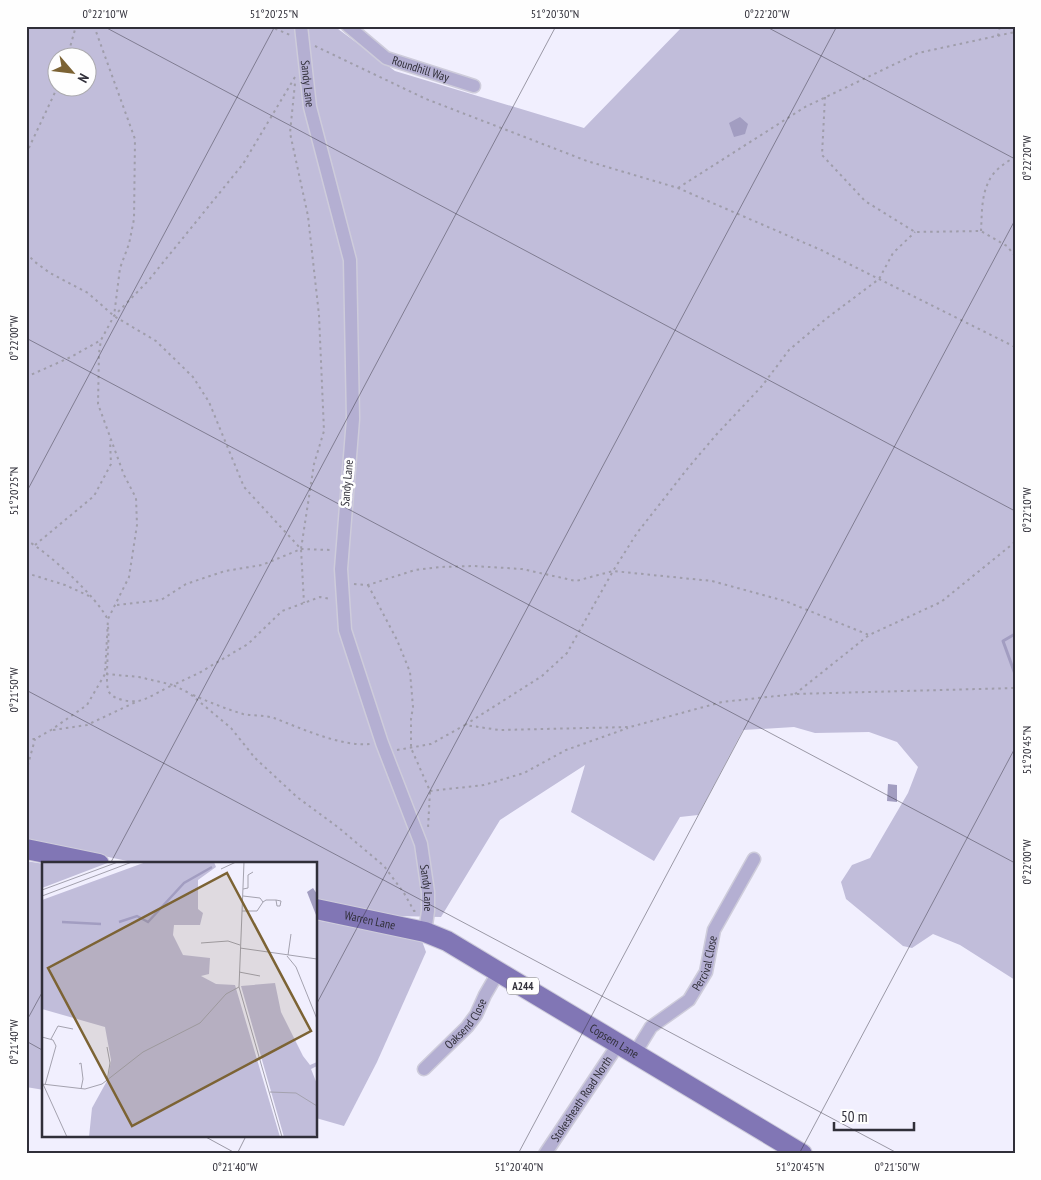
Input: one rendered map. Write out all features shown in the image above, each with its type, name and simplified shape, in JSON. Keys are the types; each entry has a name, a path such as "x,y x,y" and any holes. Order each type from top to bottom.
{"main road":[{"path":"26,848 90,862"},
{"name":"Warren Lane","path":"318,909 424,932"},
{"name":"Copsem Lane","path":"424,932 447,941 802,1154"}],"street":[{"name":"Sandy Lane","path":"301,26 310,106 350,260 352,419 340,569 345,630 382,743 421,844 428,892 428,911 424,932"},
{"name":"Roundhill Way","path":"348,26 386,58 474,86"},
{"name":"Percival Close","path":"627,1048 651,1027 690,1000 706,972 714,930 754,859"},
{"name":"Oaksend Close","path":"424,1069 467,1027 476,1015 499,972"},
{"name":"Stokesheath Road North","path":"545,1154 627,1048"}],"path":[{"path":"26,28 31,26"},
{"path":"70,48 76,26"},
{"path":"94,26 134,139 134,219 129,244 120,268 114,316"},
{"path":"269,26 435,103 587,161 678,188 821,250 1015,347"},
{"path":"998,36 1000,26"},
{"path":"678,188 805,107 918,53 1015,32"},
{"path":"138,701 118,700 109,692 106,679 108,620 129,577 137,525 136,498 124,475 98,404 101,340 114,316 148,281 243,164 295,78 290,133 308,216 319,316 324,431 314,464 301,549 304,603"},
{"path":"825,97 822,155 865,201 915,232 981,231 1007,246 1015,256"},
{"path":"26,154 52,98"},
{"path":"981,231 982,206 989,180 1015,156"},
{"path":"411,748 431,744 465,725 542,676 567,653 613,571 637,533 667,494 716,435 762,386 789,350 879,279 893,253 915,232"},
{"path":"26,253 50,273 88,293 114,316 156,341 193,376 209,402 244,487 301,549"},
{"path":"26,377 70,358 101,340"},
{"path":"35,545 94,496 111,464 110,438"},
{"path":"26,540 64,569 103,611 108,620"},
{"path":"795,694 869,635 941,602 1015,542"},
{"path":"116,605 161,600 186,584 225,570 262,564 301,549 342,551"},
{"path":"342,583 368,585 414,570 440,567 474,566 522,570 576,581 613,571 712,581 784,601 869,635"},
{"path":"26,573 66,585 91,598"},
{"path":"368,585 397,640 410,672 413,707 411,748 430,791 428,832"},
{"path":"51,730 87,725 199,673 248,644 282,611 320,597 343,601"},
{"path":"106,674 138,677 173,685 218,706 245,714 272,718 328,737 362,745 382,743"},
{"path":"26,739 35,739 51,730 88,704 106,674"},
{"path":"430,791 484,785 524,773 566,750 630,727 722,702 795,694 1015,688"},
{"path":"189,693 231,728 255,758 297,797 339,828 384,866 404,893 414,911 428,911"},
{"path":"465,725 498,730 630,727"},
{"path":"26,772 35,739"}],"shaded area":[{"path":"26,26 334,26 395,71 584,128 683,26 1015,26 1015,980 960,945 933,934 912,948 903,946 846,899 841,882 852,865 870,858 908,793 918,767 897,742 869,732 815,733 794,727 743,730 698,815 680,817 654,861 571,812 585,765 500,820 441,917 398,916 318,899 318,862 132,862 26,840"},
{"path":"740,117 748,124 745,134 734,137 729,123"},
{"path":"888,784 897,785 897,802 887,801"},
{"path":"26,861 42,864 42,1090 26,1087"},
{"path":"318,920 422,941 426,952 377,1062 344,1126 318,1119"}],"waterway":[{"path":"1015,634 1003,641 1015,674"}]}
